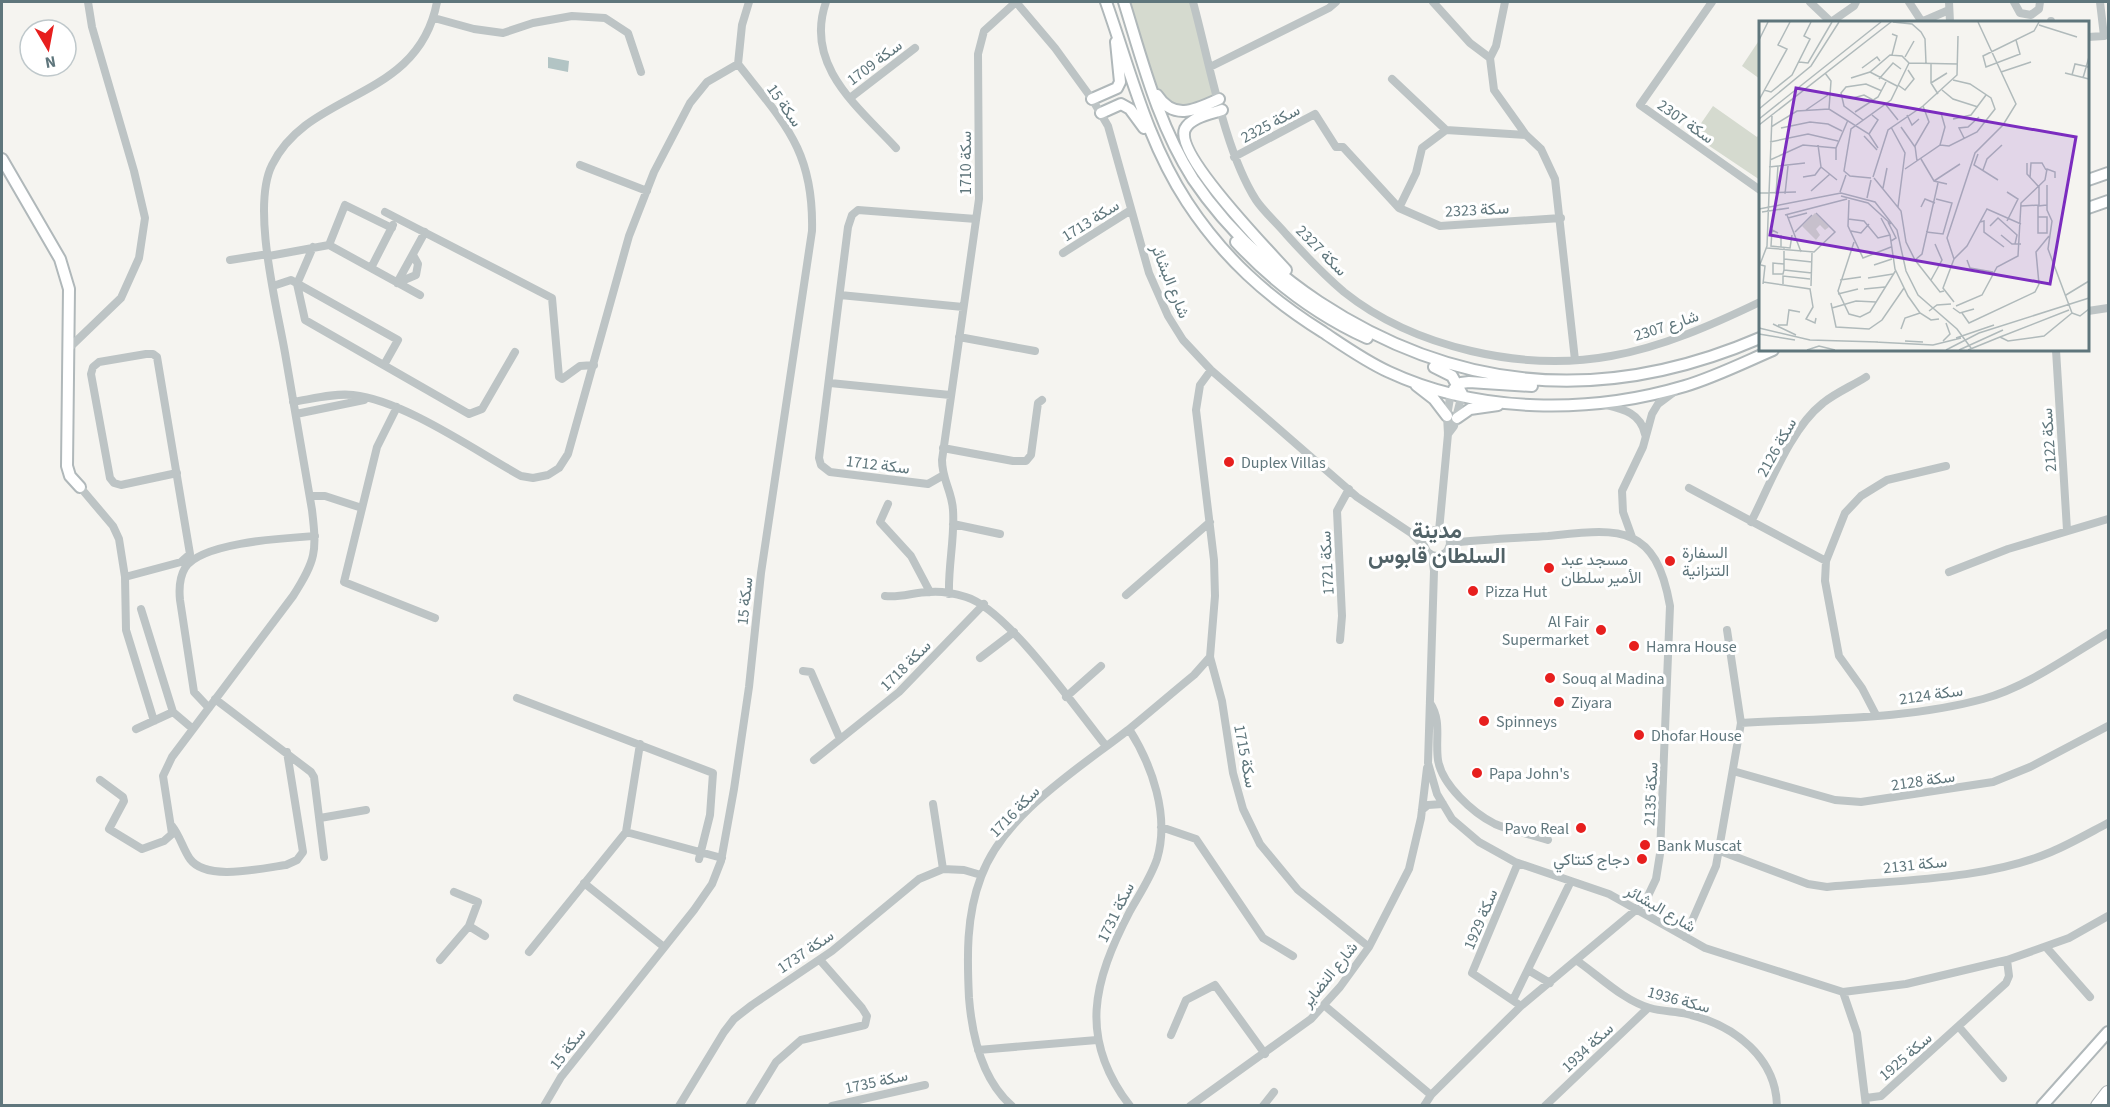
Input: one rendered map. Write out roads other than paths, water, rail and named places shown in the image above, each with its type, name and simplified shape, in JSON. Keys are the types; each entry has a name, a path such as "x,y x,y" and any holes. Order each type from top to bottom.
{"highway":[{"path":"2098,1106 2109,1093"}],"main road":[{"path":"1106,2 1154,143"},
{"path":"1124,2 1146,76 1165,126 1193,177 1228,224 1261,257 1306,293 1382,338 1433,360 1470,371 1522,379 1556,380 1606,378 1665,370"},
{"path":"1092,99 1117,88 1120,82 1114,24"},
{"path":"1146,76 1164,106 1174,111 1189,111 1219,99"},
{"path":"1101,113 1121,104 1130,109 1154,143 1187,202 1215,242 1248,278 1297,316 1358,356 1402,378 1434,399 1452,417 1470,409 1519,404 1599,404 1687,385 1771,351"},
{"path":"1222,110 1189,124 1184,131 1185,141 1209,182 1231,210 1306,293"},
{"path":"2,159 60,259 69,289 67,466 70,476 80,487"},
{"path":"2098,176 2109,168"},
{"path":"1193,177 1198,192 1228,234 1272,278 1302,302 1350,330 1445,371 1457,390"},
{"path":"2089,209 2109,201"},
{"path":"2089,209 2109,207"},
{"path":"1457,390 1469,382 1522,386 1581,386 1632,382 1665,370 1714,357 1759,339"},
{"path":"1402,378 1519,404"},
{"path":"2042,1106 2109,1032"}],"street":[{"path":"69,349 121,298 139,258 145,218 134,171 92,27 88,2"},
{"path":"100,780 123,797 124,801 109,829 135,847 148,848 164,841 171,834 172,826 163,776 172,757 309,572 315,554 310,496 273,286 264,219 271,166 286,144 307,124 391,76 414,56 434,18 437,2"},
{"path":"293,402 350,394 372,399 398,407 521,476 533,478 548,475 559,468 568,454 629,236 647,191 690,103 707,82 738,64 742,25 749,2"},
{"name":"سكة 1709","path":"826,2 821,21 821,48 827,65 850,98 896,148"},
{"name":"شارع البشائر","path":"1016,2 1055,48 1092,99 1108,126 1149,273 1168,316 1183,340 1211,370 1349,489 1411,533 1424,546"},
{"name":"سكة 1710","path":"949,594 948,568 953,524 952,502 942,476 943,448 979,199 978,54 980,40 990,23 1016,2"},
{"name":"سكة 2327","path":"1193,2 1234,157 1257,200 1299,249 1345,292 1393,323 1448,346 1510,359 1575,360"},
{"path":"1210,67 1329,8 1335,2"},
{"path":"1433,2 1470,43 1490,58"},
{"path":"1505,2 1497,45 1490,58 1494,90 1526,135 1541,149 1550,166 1561,218 1575,360"},
{"name":"سكة 2307","path":"1712,2 1640,105 1759,189"},
{"path":"1832,21 1854,6 1856,2"},
{"path":"1909,2 1920,21"},
{"path":"2014,2 2020,14 2031,15 2039,9 2040,2"},
{"path":"2089,37 2104,36 2100,2"},
{"path":"1816,3 1830,21"},
{"path":"1923,21 1949,6 1950,21"},
{"path":"434,18 474,29 503,33 533,22 572,16 605,18 628,33 641,72"},
{"name":"سكة 1709","path":"850,98 915,48"},
{"name":"سكة 15","path":"544,1106 561,1077 712,884 722,858 749,687 761,573 812,231 808,172 788,127 738,64"},
{"path":"1392,79 1446,130 1526,135"},
{"name":"سكة 2325","path":"1234,157 1315,114 1336,147"},
{"path":"1399,208 1416,173 1422,148 1446,130"},
{"name":"سكة 2323","path":"1336,147 1343,147 1399,208 1440,226 1561,218"},
{"path":"580,165 647,191"},
{"path":"329,244 345,205 392,228"},
{"name":"سكة 1712","path":"942,476 928,484 831,472 821,465 819,458 848,226 852,215 858,210 976,219"},
{"name":"سكة 1713","path":"1063,253 1131,210"},
{"path":"385,212 552,298 559,377 562,379 568,377 580,366 594,365"},
{"path":"371,268 397,218"},
{"path":"397,283 425,232"},
{"path":"230,260 329,244 420,295"},
{"path":"313,247 297,284 304,320 470,414 483,409 515,352"},
{"path":"397,283 416,274 418,264 412,255"},
{"path":"273,286 291,280 398,339 384,365"},
{"path":"840,295 963,307"},
{"name":"2307 شارع","path":"1575,360 1611,357 1654,345 1722,320 1759,303"},
{"path":"2089,311 2109,308"},
{"path":"959,337 1035,351"},
{"name":"سكة 2122","path":"2056,351 2067,530"},
{"path":"125,577 181,562 190,554 177,473 157,357 153,354 146,354 99,362 93,366 91,374 110,478 114,483 121,485 177,473"},
{"name":"سكة 1715","path":"1211,370 1200,385 1196,410 1210,522 1215,596 1210,657 1222,701 1233,773 1243,809 1260,844 1298,890 1369,947"},
{"name":"سكة 2126","path":"1751,522 1795,437 1807,420 1823,403 1866,377"},
{"path":"830,383 950,395"},
{"path":"1429,533 1425,538 1424,546 1436,555 1449,543 1600,530 1632,537 1621,501 1658,404 1687,385"},
{"path":"1449,543 1439,531 1448,434 1457,390"},
{"path":"296,414 372,399"},
{"path":"943,448 1013,461 1026,461 1031,455 1038,403 1042,400"},
{"path":"1599,404 1626,410 1638,418 1646,436"},
{"path":"398,407 377,447 344,582 435,618"},
{"path":"1876,715 1862,688 1839,656 1826,581 1826,561 1845,513 1862,496 1887,480 1946,466"},
{"path":"80,487 112,526 119,539 125,577 126,630 154,721"},
{"path":"1689,488 1826,561"},
{"name":"سكة 1721","path":"1340,640 1342,616 1337,511 1349,489"},
{"path":"310,496 326,496 362,508"},
{"path":"888,504 880,522 911,556 930,592"},
{"path":"1949,572 2067,530 2109,519"},
{"path":"1126,595 1210,522"},
{"path":"953,524 1000,534"},
{"path":"1411,533 1439,531"},
{"path":"209,708 194,692 179,588 185,568 207,554 225,549 260,541 315,536"},
{"name":"سكة 2135","path":"1632,537 1654,559 1666,580 1670,606 1660,854 1656,879 1647,898 1637,909"},
{"name":"شارع البشائر","path":"1436,555 1432,706 1428,763 1437,794 1452,819 1479,842 1518,863 1609,894 1705,948 1843,992 1906,984 2007,960 2046,947 2109,916"},
{"path":"885,596 900,598 930,592 949,594 984,604 1014,632 1106,746"},
{"name":"سكة 1718","path":"814,760 899,692 984,604"},
{"path":"141,609 173,712 193,729"},
{"path":"1685,938 1720,851 1741,723 1726,630"},
{"path":"980,658 1014,632"},
{"name":"سكة 2124","path":"1741,723 1876,715 1940,708 1984,699 2017,686 2109,633"},
{"name":"سكة 1716","path":"1012,1106 991,1081 978,1050 970,1013 967,963 969,920 981,875 1008,831 1024,814 1194,675 1210,657"},
{"path":"1066,697 1101,666"},
{"path":"803,671 811,672 840,739"},
{"path":"517,698 713,773 710,815 701,856"},
{"path":"216,699 287,752 314,777 324,857"},
{"path":"1432,706 1438,717 1438,759 1446,781 1480,814 1494,823 1548,840"},
{"path":"136,729 173,712"},
{"name":"سكة 2128","path":"1733,771 1835,800 1861,802 1993,782 2030,767 2109,726"},
{"name":"سكة 1731","path":"1129,729 1143,751 1154,780 1161,827 1157,860 1113,944 1095,1008 1097,1040 1115,1086 1130,1106"},
{"path":"529,952 626,832 640,744"},
{"path":"172,826 191,861 215,873 286,865 297,860 303,852 302,837 287,752"},
{"name":"شارع النضاير","path":"1190,1106 1220,1082 1265,1054 1325,1006 1369,947 1410,869 1422,810 1428,763"},
{"path":"933,804 943,869 964,870 981,875"},
{"path":"1422,810 1428,805 1443,804"},
{"path":"320,818 366,810"},
{"name":"سكة 2131","path":"1720,851 1808,884 1827,887 1960,873 2006,865 2049,853 2109,823"},
{"path":"1161,827 1197,839 1263,938 1293,956"},
{"path":"626,832 701,856 722,858"},
{"name":"سكة 1929","path":"1518,863 1472,973 1521,1006"},
{"name":"سكة 1737","path":"679,1106 734,1019 778,985 820,960 919,879 943,869"},
{"path":"1513,1000 1571,881"},
{"path":"584,883 664,947"},
{"path":"440,960 469,926 478,902 454,892"},
{"path":"1424,1106 1431,1095 1521,1006 1637,909"},
{"path":"469,926 485,936"},
{"path":"2046,947 2090,997"},
{"path":"749,1106 776,1062 801,1040 865,1025 867,1016 862,1008 820,960"},
{"name":"سكة 1936","path":"1576,960 1648,1008 1692,1015 1738,1034 1762,1059 1776,1089 1777,1106"},
{"name":"سكة 1925","path":"1843,992 1857,1033 1866,1102 1881,1096 2007,983 2009,976 2007,960"},
{"path":"1528,970 1550,982"},
{"path":"1171,1035 1186,1000 1215,985 1265,1054"},
{"path":"1325,1006 1431,1095"},
{"name":"سكة 1934","path":"1545,1106 1648,1008"},
{"path":"1959,1027 2003,1078"},
{"path":"978,1050 1097,1040"},
{"name":"سكة 1735","path":"832,1106 925,1085"},
{"path":"1263,1106 1274,1092"}],"place":[{"name":"Duplex Villas","path":"1229,462"},
{"name":"السفارة التنزانية","path":"1670,561"},
{"name":"مسجد عبد الأمير سلطان","path":"1549,568"},
{"name":"Pizza Hut","path":"1473,591"},
{"name":"Al Fair Supermarket","path":"1601,630"},
{"name":"Hamra House","path":"1634,646"},
{"name":"Souq al Madina","path":"1550,678"},
{"name":"Ziyara","path":"1559,702"},
{"name":"Spinneys","path":"1484,721"},
{"name":"Dhofar House","path":"1639,735"},
{"name":"Papa John's","path":"1477,773"},
{"name":"Pavo Real","path":"1581,828"},
{"name":"Bank Muscat","path":"1645,845"},
{"name":"دجاج كنتاكي","path":"1642,859"}],"district":[{"name":"مدينة السلطان قابوس","path":"1437,542"}]}
